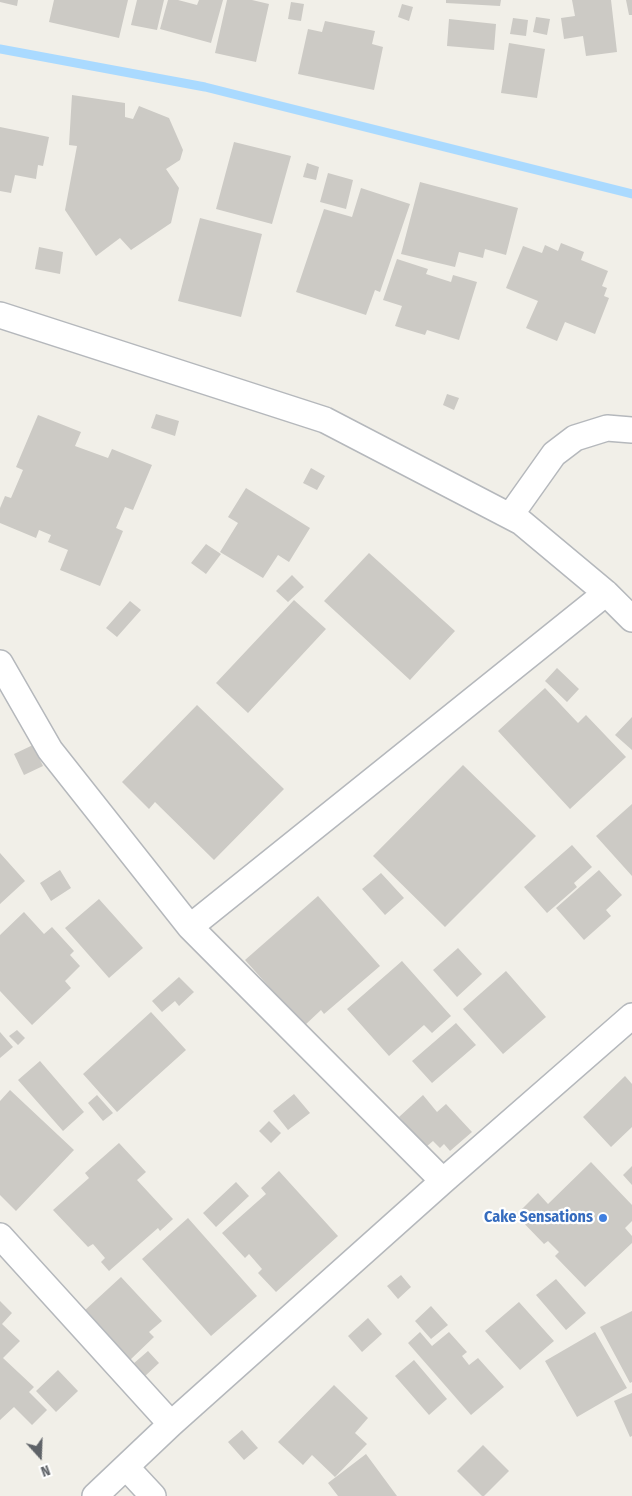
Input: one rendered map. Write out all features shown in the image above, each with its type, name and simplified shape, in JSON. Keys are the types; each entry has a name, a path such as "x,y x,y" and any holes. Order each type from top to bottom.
{"street":[{"path":"0,315 325,420 521,522 606,593 632,619"},
{"path":"510,516 554,454 575,438 607,428 632,430"},
{"path":"190,927 606,593"},
{"path":"0,664 50,750 190,927 443,1181"},
{"path":"95,1496 171,1424 443,1181 632,1016"},
{"path":"0,1236 171,1424"},
{"path":"126,1467 153,1496"}],"building":[{"path":"0,0 18,0 17,6 0,2"},
{"path":"54,0 128,0 119,38 49,22"},
{"path":"137,0 164,0 157,30 131,25"},
{"path":"168,0 178,0 197,5 199,0 223,0 211,43 160,29"},
{"path":"227,0 252,0 269,4 256,62 215,53"},
{"path":"446,0 501,0 500,6 446,3"},
{"path":"572,0 611,0 617,52 586,56 583,36 564,39 561,18 575,16"},
{"path":"626,0 632,0 632,15 629,15"},
{"path":"291,2 304,4 301,21 288,19"},
{"path":"402,4 413,7 409,21 398,17"},
{"path":"536,17 550,19 547,35 533,32"},
{"path":"513,18 528,20 526,36 510,34"},
{"path":"449,19 496,24 494,50 447,46"},
{"path":"325,21 375,31 372,44 383,47 374,90 298,74 308,29 322,32"},
{"path":"509,43 545,49 537,98 501,93"},
{"path":"72,95 125,103 125,117 133,119 139,106 169,118 183,150 180,160 166,169 179,188 171,223 131,250 120,238 96,256 65,210 77,146 69,145"},
{"path":"0,127 49,137 43,166 38,165 36,179 15,175 11,193 0,191"},
{"path":"234,142 291,156 272,224 216,209"},
{"path":"307,163 319,167 316,180 303,177"},
{"path":"328,173 353,180 346,209 320,202"},
{"path":"420,182 518,208 506,255 485,249 483,258 459,252 455,267 401,254"},
{"path":"361,188 410,204 380,292 375,290 366,315 296,292 324,209 352,217"},
{"path":"200,218 262,234 241,317 178,301"},
{"path":"561,243 584,252 581,260 608,271 602,286 607,288 604,296 609,298 595,334 565,322 557,341 526,328 538,301 506,288 523,246 542,253 545,245 558,251"},
{"path":"39,247 63,252 60,274 35,269"},
{"path":"397,259 428,269 426,274 451,282 453,275 477,282 459,340 427,330 425,335 395,326 402,306 383,300"},
{"path":"447,394 459,398 454,410 443,405"},
{"path":"156,414 179,421 175,436 151,428"},
{"path":"38,415 81,432 75,446 108,458 112,449 152,465 133,510 125,507 116,528 123,531 100,586 60,570 68,550 48,542 51,535 39,530 36,538 0,523 0,508 5,496 11,498 23,470 16,467"},
{"path":"311,468 325,476 317,490 303,483"},
{"path":"246,488 310,528 289,562 278,555 263,578 220,552 238,523 228,517"},
{"path":"206,544 221,554 206,574 191,563"},
{"path":"369,553 455,631 410,680 324,601"},
{"path":"292,575 304,587 288,602 276,591"},
{"path":"294,600 326,629 248,713 216,683"},
{"path":"130,601 141,610 117,637 106,628"},
{"path":"557,668 579,689 567,702 545,681"},
{"path":"545,688 578,723 586,715 626,757 570,809 498,731"},
{"path":"197,705 284,789 214,860 155,802 149,809 122,782"},
{"path":"632,717 632,750 615,735"},
{"path":"33,745 43,766 24,775 14,754"},
{"path":"463,765 536,836 445,927 373,856"},
{"path":"632,804 632,876 596,836"},
{"path":"572,845 592,867 574,883 577,887 547,913 524,887"},
{"path":"0,853 25,881 0,904"},
{"path":"60,870 71,888 51,901 40,883"},
{"path":"599,870 622,895 606,910 611,916 584,940 556,908"},
{"path":"381,873 404,898 385,915 362,889"},
{"path":"318,896 380,966 324,1014 321,1010 304,1026 245,960"},
{"path":"99,899 143,948 109,978 65,928"},
{"path":"24,912 44,934 52,927 74,951 70,955 80,966 65,981 71,988 32,1025 0,991 0,935"},
{"path":"458,948 482,974 457,997 433,970"},
{"path":"402,961 451,1016 432,1033 424,1025 389,1056 347,1009"},
{"path":"506,971 546,1017 503,1054 463,1009"},
{"path":"179,977 194,992 179,1006 175,1001 162,1012 152,1001"},
{"path":"151,1012 186,1050 117,1112 83,1074"},
{"path":"456,1023 476,1045 432,1083 412,1061"},
{"path":"17,1030 25,1038 18,1045 9,1036"},
{"path":"0,1032 13,1047 0,1058"},
{"path":"40,1061 84,1112 63,1131 18,1080"},
{"path":"625,1076 632,1084 632,1127 611,1147 583,1117"},
{"path":"10,1090 74,1150 16,1211 0,1195 0,1101"},
{"path":"294,1094 310,1113 288,1130 273,1111"},
{"path":"97,1095 113,1113 103,1121 88,1103"},
{"path":"423,1095 437,1112 446,1104 472,1132 450,1151 444,1144 440,1148 433,1141 426,1147 399,1117"},
{"path":"269,1121 281,1133 271,1143 259,1131"},
{"path":"119,1143 146,1172 137,1180 173,1219 160,1231 158,1228 109,1271 101,1262 105,1258 93,1244 88,1247 53,1210 89,1178 85,1173"},
{"path":"591,1162 632,1205 632,1221 625,1228 632,1236 632,1243 585,1287 555,1256 559,1252 548,1241 544,1244 516,1215 538,1193 548,1204"},
{"path":"632,1166 632,1185 623,1175"},
{"path":"279,1171 338,1236 276,1292 258,1273 262,1269 249,1254 245,1258 222,1233 266,1194 261,1188"},
{"path":"236,1182 249,1196 216,1227 203,1213"},
{"path":"188,1218 257,1296 211,1336 142,1259"},
{"path":"401,1275 411,1287 398,1299 387,1286"},
{"path":"121,1277 162,1321 149,1332 154,1337 130,1360 84,1311"},
{"path":"556,1279 586,1313 566,1330 536,1295"},
{"path":"0,1301 12,1313 2,1324 20,1341 3,1358 34,1387 29,1392 47,1410 32,1425 14,1407 0,1420"},
{"path":"519,1302 554,1341 520,1370 485,1331"},
{"path":"431,1306 448,1325 431,1339 415,1321"},
{"path":"632,1311 632,1382 630,1383 600,1327"},
{"path":"368,1318 382,1334 362,1352 348,1336"},
{"path":"420,1332 432,1346 449,1332 467,1352 462,1356 469,1365 478,1358 504,1387 471,1415 408,1343"},
{"path":"595,1332 627,1388 577,1417 545,1361"},
{"path":"148,1351 159,1363 144,1377 133,1364"},
{"path":"414,1360 447,1399 429,1415 395,1376"},
{"path":"58,1370 78,1391 56,1412 36,1391"},
{"path":"334,1385 368,1418 355,1433 367,1444 335,1477 312,1455 303,1465 278,1442"},
{"path":"632,1393 632,1436 630,1437 614,1401"},
{"path":"242,1430 258,1448 244,1460 228,1442"},
{"path":"483,1445 509,1471 482,1496 457,1471"},
{"path":"366,1454 397,1496 338,1496 328,1483"}],"waterway":[{"path":"0,49 205,87 632,194"}],"place":[{"name":"Cake Sensations","path":"603,1218"}]}
